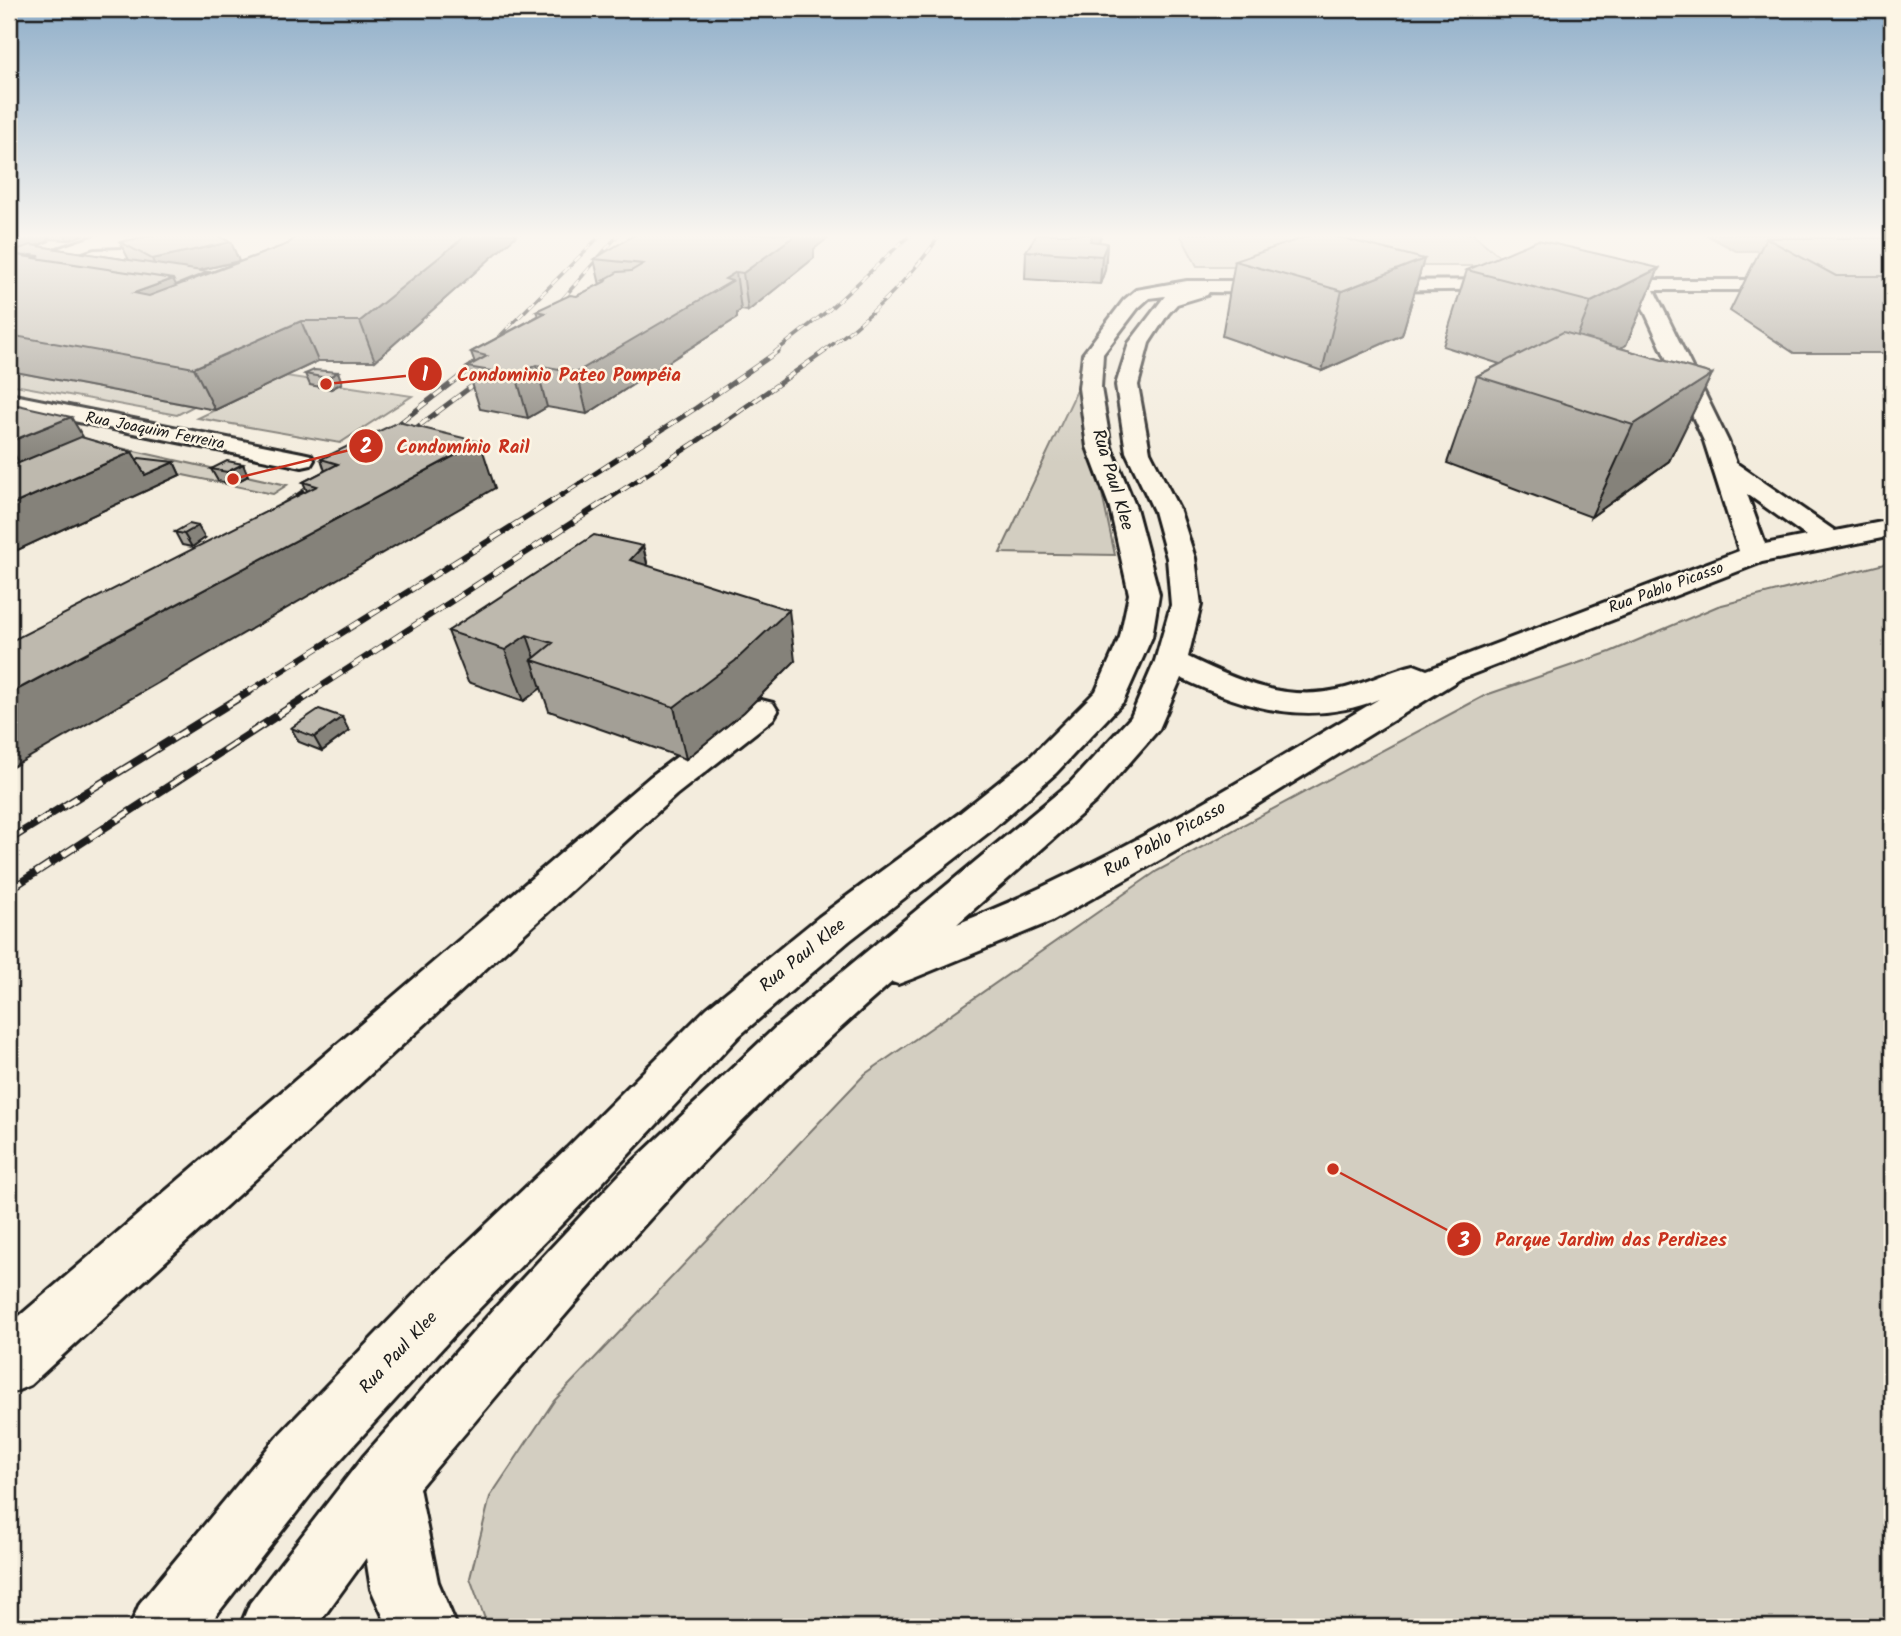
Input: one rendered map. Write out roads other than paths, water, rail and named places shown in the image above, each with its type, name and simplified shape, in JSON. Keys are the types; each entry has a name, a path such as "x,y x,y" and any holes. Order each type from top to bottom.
{"street":[{"name":"Rua Paul Klee","path":"164,1627 299,1460 447,1301 585,1165 723,1022 834,929 974,822 1043,765 1111,695 1136,637 1144,593 1123,508 1099,447 1090,388 1093,354 1126,310"},
{"name":"Rua Paul Klee","path":"274,1627 385,1479 514,1328 640,1191 785,1048 1083,792 1147,721 1171,661 1186,605 1181,558 1167,511 1138,452 1127,385 1139,344 1163,310"},
{"path":"1655,310 1716,441 1755,555"},
{"name":"Rua Joaquim Ferreira","path":"9,401 302,460"},
{"path":"27,428 66,413"},
{"path":"1724,466 1828,539"},
{"name":"Rua Pablo Picasso","path":"867,979 1037,910 1230,804 1448,672 1755,555 1892,528"},
{"name":"Rua Pablo Picasso","path":"1171,661 1249,696 1296,705 1344,700 1411,676 1448,672"},
{"path":"9,1364 663,786 761,711"},
{"path":"385,1479 405,1589 423,1627"}],"railway":[{"path":"484,352 526,310"},
{"path":"775,352 828,310"},
{"path":"822,352 873,310"},
{"path":"387,433 463,374 486,351"},
{"path":"551,502 778,351"},
{"path":"604,502 696,442 825,351"},
{"path":"404,437 488,374"},
{"path":"288,502 321,479"},
{"path":"278,509 291,500"},
{"path":"248,692 554,500"},
{"path":"312,692 607,500"},
{"path":"9,840 250,691"},
{"path":"9,890 315,691"}],"place":[{"name":"Condominio Pateo Pompéia","path":"326,384"},
{"name":"Condomínio Rail","path":"233,479"},
{"name":"Parque Jardim das Perdizes","path":"1333,1169"}]}
